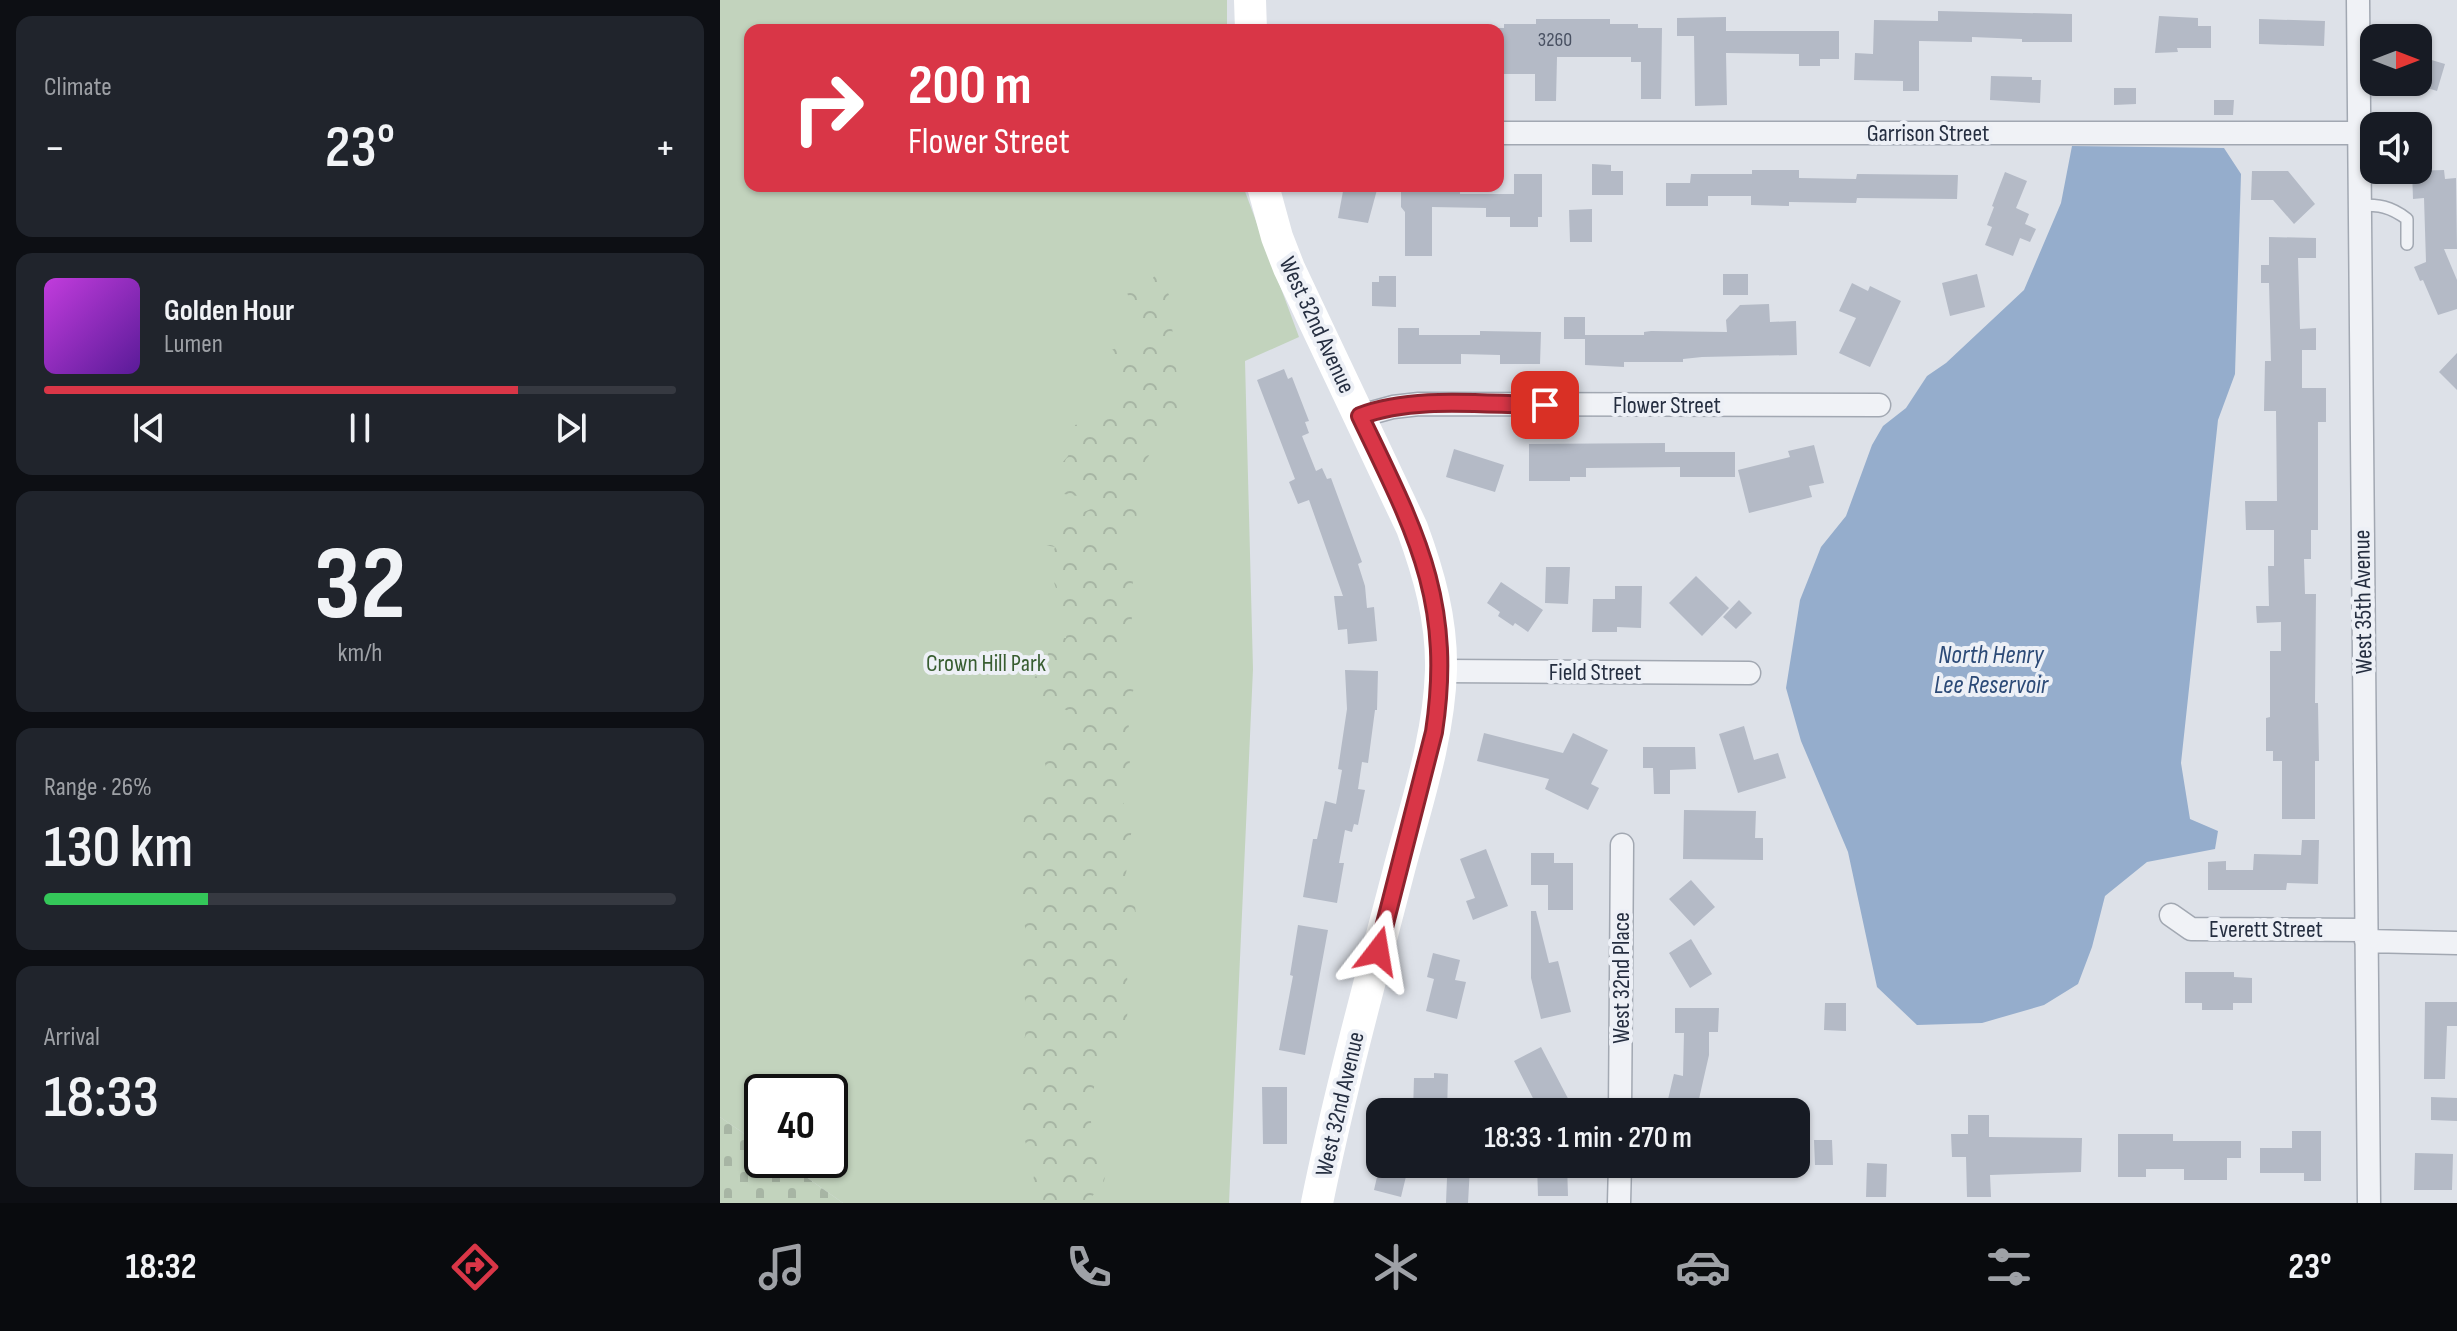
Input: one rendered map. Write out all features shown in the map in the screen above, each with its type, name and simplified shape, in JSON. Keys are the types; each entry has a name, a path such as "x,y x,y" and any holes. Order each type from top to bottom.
{"street":[{"path":"1250,0 1251,24"},
{"name":"West 35th Avenue","path":"2358,0 2369,1203"},
{"name":"Garrison Street","path":"1504,133 2358,133"},
{"name":"West 32nd Avenue","path":"1265,192 1289,268 1400,499 1428,572 1438,618 1441,671 1438,710 1427,765 1346,1074 1317,1203"},
{"name":"Flower Street","path":"1360,416 1377,410 1419,404 1879,405"},
{"name":"Field Street","path":"1441,671 1749,673"},
{"name":"West 32nd Place","path":"1620,1098 1622,845"},
{"name":"Everett Street","path":"2171,915 2191,929 2457,943"},
{"path":"1619,1203 1620,1178"}],"lane":[{"path":"2359,205 2382,205 2407,219 2407,244"}],"green space":[{"name":"Crown Hill Park","path":"720,0 1227,0 1227,24 744,24 744,192 1245,192 1299,337 1245,361 1253,669 1229,1203 843,1203 808,1178 848,1178 848,1074 744,1074 744,1134 720,1117"},
{"path":"1158,272 1169,295 1180,409 1140,469 1135,525 1119,551 1133,577 1131,649 1116,661 1136,686 1128,699 1130,771 1120,790 1122,801 1133,819 1126,874 1133,878 1136,917 1126,927 1118,943 1128,985 1125,1036 1103,1048 1090,1105 1093,1153 1108,1165 1104,1181 1087,1203 1073,1200 1067,1203 1028,1203 1034,1170 1024,1138 1027,1119 1021,1105 1024,1089 1020,1073 1027,1021 1024,990 1034,987 1019,956 1017,933 1026,931 1016,891 1022,830 1026,808 1049,782 1042,749 1081,726 1085,719 1062,708 1047,716 1020,694 1020,688 1045,669 1051,638 1066,638 1066,614 1052,573 1055,547 1045,545 1047,528 1063,516 1074,516 1091,509 1083,497 1064,494 1062,463 1068,456 1067,436 1075,425 1091,421 1108,403 1129,393 1123,385 1103,375 1106,352 1140,339 1127,292 1145,287"},
{"path":"720,1117 744,1134 744,1178 808,1178 843,1203 720,1203"}],"water":[{"name":"North Henry Lee Reservoir","path":"2072,146 2224,148 2241,174 2235,374 2218,420 2181,763 2190,819 2218,831 2215,849 2147,862 2105,896 2092,947 2078,984 2044,1005 1982,1023 1917,1025 1877,987 1848,852 1801,741 1786,688 1800,600 1821,547 1846,516 1872,445 1883,426 1906,408 1927,376 1946,363 2024,290 2061,203"}],"building":[{"path":"1938,11 2072,14 2072,42 2022,42 2022,39 1972,37 1972,42 1919,41 1919,91 1903,91 1903,81 1854,80 1855,53 1873,54 1874,20 1938,21"},
{"path":"2159,16 2198,18 2198,26 2211,26 2211,48 2177,48 2178,52 2155,53"},
{"path":"1726,17 1726,31 1839,31 1839,59 1820,59 1820,66 1799,66 1799,54 1726,53 1727,105 1695,106 1694,36 1677,36 1677,18"},
{"path":"1536,19 1610,19 1610,24 1662,28 1661,99 1641,99 1641,62 1631,62 1631,57 1557,57 1556,101 1535,101 1535,74 1504,74 1504,24 1536,24"},
{"path":"2259,19 2325,21 2324,46 2259,44"},
{"path":"2432,60 2445,64 2437,91 2432,89"},
{"path":"1991,76 2041,80 2040,103 1990,100"},
{"path":"2114,88 2136,88 2136,104 2114,105"},
{"path":"2214,100 2234,100 2233,115 2214,115"},
{"path":"1592,164 1611,165 1611,171 1623,171 1623,195 1592,195"},
{"path":"1752,170 1799,170 1799,178 1856,179 1857,174 1958,175 1957,199 1857,198 1856,203 1789,202 1789,206 1751,205 1751,196 1708,196 1708,206 1666,206 1666,183 1690,183 1691,174 1752,174"},
{"path":"2432,170 2444,170 2445,179 2456,178 2457,249 2444,249 2457,280 2457,309 2438,315 2414,267 2426,262 2424,198 2413,199 2412,184 2432,184"},
{"path":"2252,171 2288,171 2315,204 2294,224 2273,200 2251,200"},
{"path":"2005,172 2027,181 2016,208 2029,214 2025,224 2036,229 2030,242 2020,238 2013,256 1985,245 1992,227 1987,225 1992,206"},
{"path":"1514,174 1542,174 1542,217 1538,217 1538,227 1510,227 1510,217 1486,217 1486,208 1432,207 1432,256 1405,256 1405,212 1401,207 1401,192 1514,194"},
{"path":"1343,192 1376,192 1368,223 1338,218"},
{"path":"1592,209 1592,242 1570,242 1569,210"},
{"path":"2269,237 2316,238 2316,258 2298,258 2300,329 2316,328 2316,350 2302,350 2302,388 2326,388 2326,422 2318,422 2318,530 2311,530 2311,559 2304,559 2305,594 2316,594 2315,703 2318,703 2319,761 2315,761 2315,819 2282,819 2282,761 2273,761 2273,751 2266,751 2266,718 2270,717 2270,651 2281,651 2281,622 2257,623 2256,606 2269,606 2268,566 2274,566 2274,530 2246,530 2245,501 2277,501 2276,411 2264,411 2265,361 2271,361 2269,283 2261,283 2261,265 2269,265"},
{"path":"1723,274 1748,274 1748,295 1723,295"},
{"path":"1977,274 1985,307 1950,316 1942,283"},
{"path":"1379,276 1396,276 1396,307 1372,306 1372,282 1379,282"},
{"path":"1852,283 1868,291 1870,286 1901,301 1870,367 1839,353 1856,318 1839,311"},
{"path":"1769,304 1770,322 1796,321 1797,355 1624,362 1624,367 1585,365 1585,335 1644,335 1644,332 1651,331 1727,332 1726,320 1740,305"},
{"path":"1564,317 1585,317 1585,339 1564,339"},
{"path":"1398,328 1419,328 1419,335 1480,335 1480,331 1541,332 1540,364 1500,364 1500,355 1461,354 1461,364 1398,364"},
{"path":"2457,353 2457,390 2439,372"},
{"path":"1284,369 1288,379 1292,377 1309,421 1305,422 1309,433 1302,436 1316,471 1322,468 1327,479 1331,478 1362,562 1358,564 1365,586 1367,608 1374,607 1377,641 1348,644 1347,629 1338,630 1334,596 1343,596 1309,500 1298,504 1289,482 1295,479 1257,380"},
{"path":"1665,443 1665,452 1735,452 1735,477 1680,477 1680,467 1586,468 1586,477 1570,477 1570,481 1529,481 1529,444"},
{"path":"1814,445 1824,483 1809,486 1812,497 1749,513 1738,470 1790,457 1788,451"},
{"path":"1454,449 1504,465 1495,492 1446,477"},
{"path":"1546,567 1570,567 1568,604 1545,603"},
{"path":"1696,576 1729,608 1702,636 1669,603"},
{"path":"1501,582 1543,610 1528,632 1498,616 1500,612 1487,603"},
{"path":"1615,586 1642,586 1641,628 1617,627 1617,632 1592,632 1593,599 1615,599"},
{"path":"1739,600 1752,613 1736,629 1723,617"},
{"path":"1345,670 1378,671 1377,710 1368,763 1362,762 1358,789 1365,790 1358,825 1354,824 1352,832 1345,830 1339,863 1344,863 1337,903 1303,897 1313,839 1317,839 1325,801 1336,804 1347,709"},
{"path":"1744,726 1754,760 1778,753 1786,778 1738,793 1719,734"},
{"path":"1484,733 1563,753 1573,733 1608,750 1591,784 1599,788 1588,810 1545,789 1549,779 1477,761"},
{"path":"1643,747 1695,747 1696,769 1670,770 1670,794 1654,794 1653,768 1643,768"},
{"path":"1684,810 1756,811 1755,838 1763,838 1763,860 1683,859"},
{"path":"2302,840 2319,840 2318,884 2287,883 2286,890 2208,890 2208,862 2226,861 2226,870 2253,870 2254,854 2301,855"},
{"path":"1486,849 1508,906 1473,920 1466,901 1475,898 1460,859"},
{"path":"1531,853 1554,853 1554,863 1573,863 1573,910 1548,910 1548,885 1531,885"},
{"path":"1691,880 1715,907 1694,926 1669,899"},
{"path":"1531,911 1536,911 1549,963 1558,961 1571,1012 1541,1019 1531,978"},
{"path":"1298,925 1328,930 1305,1055 1279,1050 1293,976 1290,975"},
{"path":"1691,939 1712,974 1690,988 1669,953"},
{"path":"1433,953 1460,960 1455,980 1466,982 1457,1019 1426,1011 1434,979 1427,977"},
{"path":"2185,972 2234,972 2234,977 2252,978 2252,1003 2233,1003 2233,1010 2202,1010 2202,1003 2185,1003"},
{"path":"2425,1002 2457,1002 2457,1026 2447,1026 2445,1079 2424,1079"},
{"path":"1825,1003 1846,1003 1846,1031 1824,1030"},
{"path":"1675,1008 1719,1008 1718,1032 1709,1032 1709,1055 1699,1098 1668,1098 1674,1074 1683,1076 1684,1033 1675,1033"},
{"path":"1541,1047 1568,1098 1533,1098 1514,1061"},
{"path":"1434,1073 1448,1074 1447,1098 1413,1098 1414,1078 1434,1078"},
{"path":"1262,1087 1287,1087 1287,1144 1263,1144"},
{"path":"2431,1097 2457,1098 2457,1121 2431,1120"},
{"path":"1968,1115 1989,1115 1989,1137 2082,1138 2081,1172 1990,1175 1991,1197 1967,1197 1966,1157 1952,1157 1951,1134 1968,1134"},
{"path":"2292,1131 2321,1131 2321,1181 2304,1181 2304,1173 2260,1173 2260,1148 2292,1148"},
{"path":"2118,1134 2173,1134 2173,1141 2241,1141 2241,1158 2227,1158 2227,1180 2184,1180 2184,1169 2146,1169 2146,1177 2118,1177"},
{"path":"1814,1140 1832,1140 1833,1165 1815,1165"},
{"path":"2415,1153 2453,1154 2452,1190 2414,1190"},
{"path":"1867,1163 1887,1164 1886,1197 1866,1197"},
{"path":"1377,1178 1406,1178 1401,1197 1374,1190"},
{"path":"1447,1178 1469,1178 1468,1203 1446,1203"},
{"path":"1537,1178 1567,1178 1568,1196 1538,1196"}],"route":[{"path":"1378,951 1434,732 1441,671 1440,639 1434,596 1420,549 1360,416 1377,410 1419,404 1545,405"}]}
